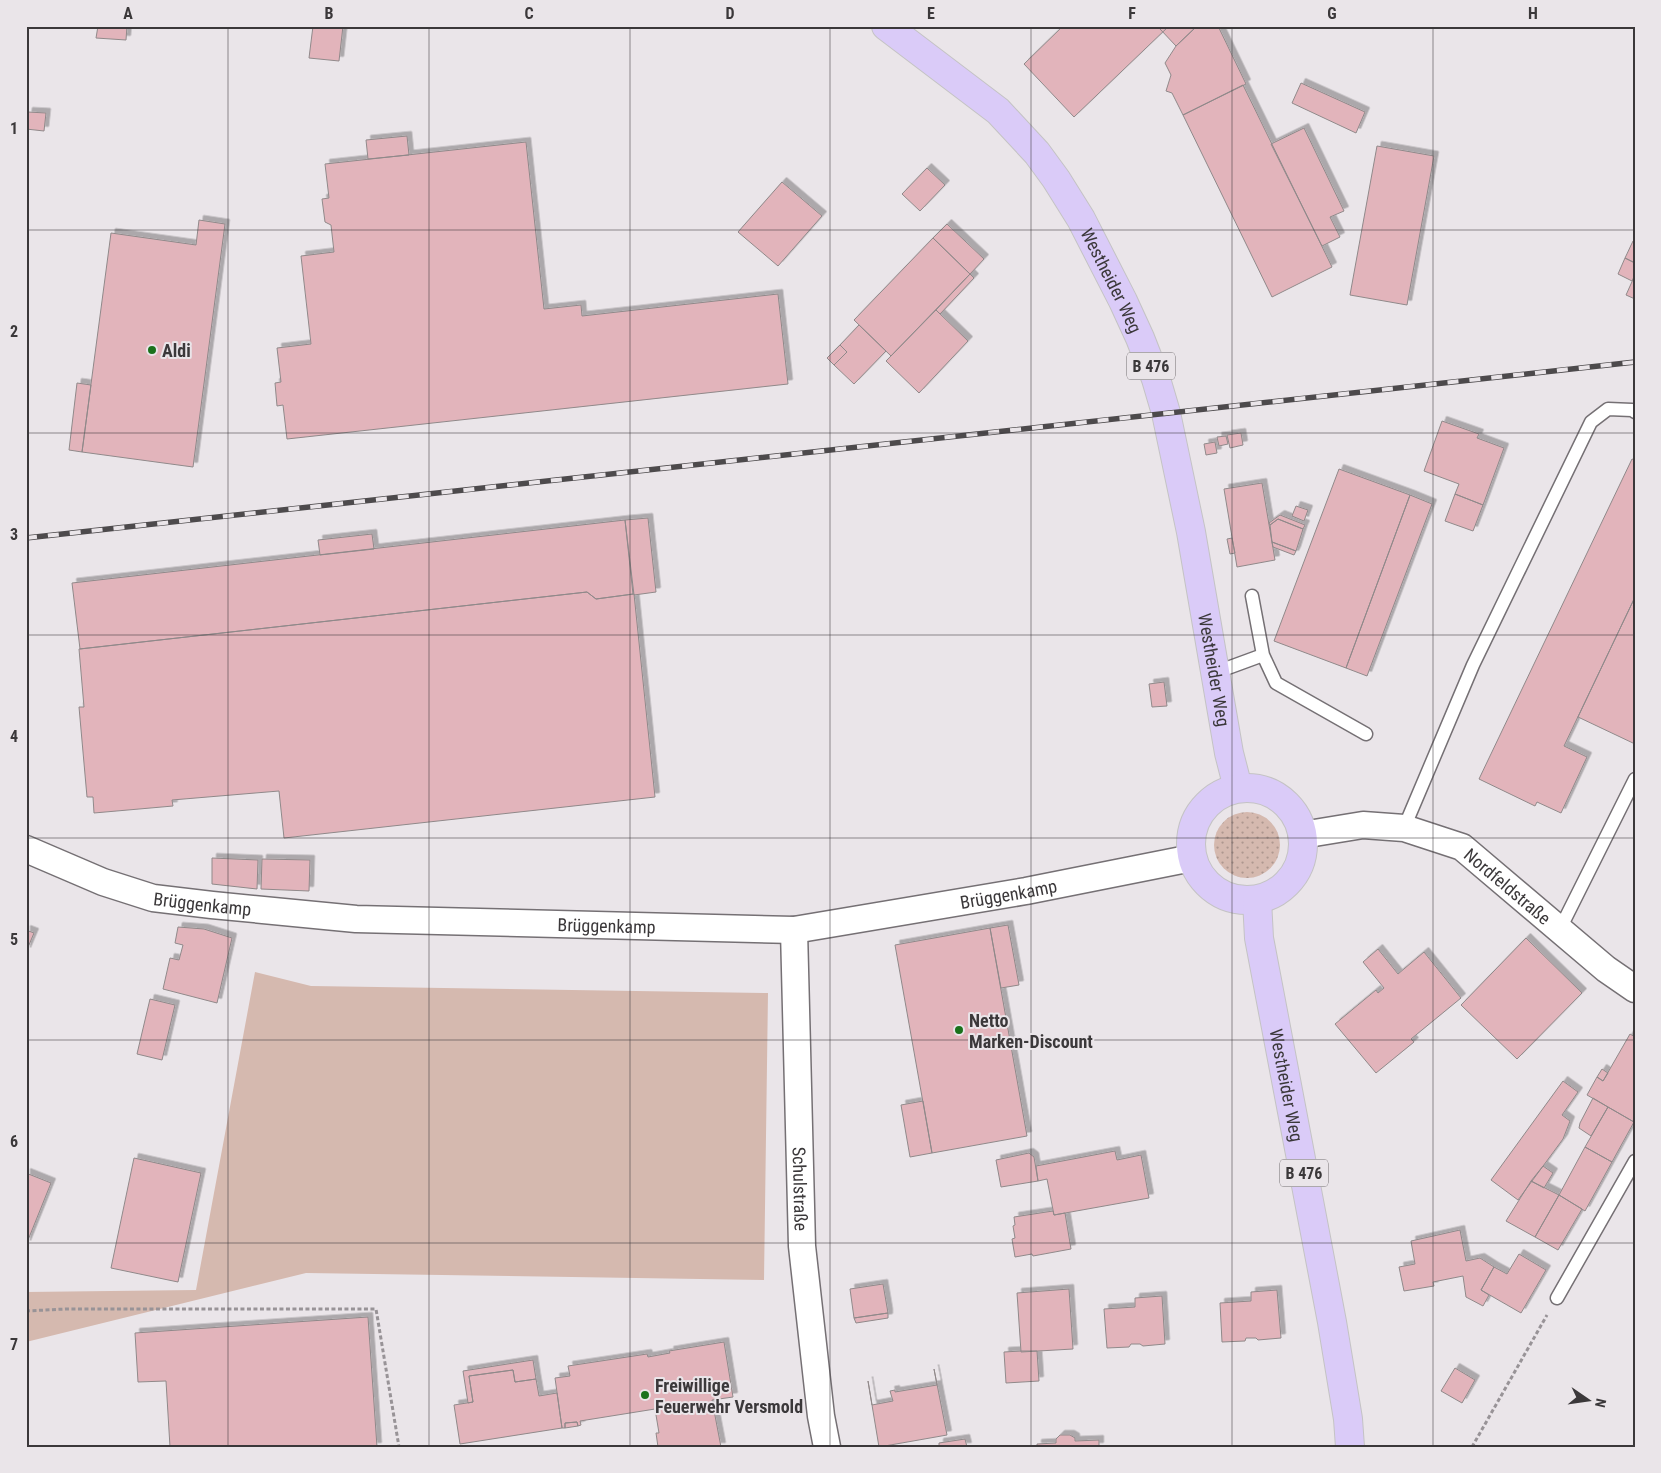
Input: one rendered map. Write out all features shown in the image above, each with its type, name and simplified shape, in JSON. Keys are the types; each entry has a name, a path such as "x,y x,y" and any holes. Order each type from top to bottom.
{"main road":[{"name":"Westheider Weg","path":"886,26 998,111 1031,146 1056,179 1081,220 1140,338 1156,379 1164,407 1190,532 1229,753 1238,788"},
{"path":"1238,788 1256,789 1272,794 1286,804 1297,818 1302,834 1303,849 1300,864 1293,876 1283,887 1271,895 1257,900 1240,900 1224,896 1210,887 1199,874 1192,858 1190,840 1195,822 1205,806 1220,794 1238,788"},
{"name":"Westheider Weg","path":"1257,900 1259,938 1332,1322 1348,1420 1350,1447"}],"street":[{"name":"Nordfeldstraße","path":"1302,834 1363,825 1404,828 1462,847 1606,969 1635,989"},
{"name":"Brüggenkamp","path":"26,849 103,882 144,895 212,905 356,919 794,930 1026,892 1192,858"},
{"name":"Schulstraße","path":"794,930 802,1246 821,1416 827,1447"}],"lane":[{"path":"1404,828 1473,665 1591,422 1608,409 1632,410 1635,412"},
{"path":"1252,596 1262,655 1276,683 1366,734"},
{"path":"1214,673 1262,655"},
{"path":"1560,929 1635,779"},
{"path":"1557,1298 1635,1161"}],"path":[{"path":"1472,1447 1557,1298"},
{"path":"26,1311 65,1309 376,1309 399,1447"}],"shaded area":[{"path":"1247,812 1260,814 1270,822 1278,832 1280,845 1278,858 1270,868 1260,876 1247,878 1234,876 1224,868 1216,858 1214,845 1216,832 1224,822 1234,814"},
{"path":"255,972 311,986 768,993 764,1280 306,1273 26,1342 26,1292 196,1290"}],"building":[{"path":"98,26 127,26 126,40 96,38"},
{"path":"313,26 343,26 339,61 309,58"},
{"path":"1063,26 1169,26 1074,117 1024,64"},
{"path":"1163,26 1197,26 1176,46 1160,29"},
{"path":"1197,26 1218,26 1246,84 1183,115 1172,93 1166,91 1171,75 1165,63 1176,46"},
{"path":"1301,83 1365,112 1356,133 1292,103"},
{"path":"1243,85 1332,267 1272,297 1183,115"},
{"path":"28,112 46,113 44,131 26,129"},
{"path":"1304,128 1344,211 1330,217 1340,237 1322,246 1271,144"},
{"path":"407,136 409,155 368,159 366,140"},
{"path":"526,142 544,309 581,305 582,316 778,294 788,384 287,439 283,405 277,406 275,383 281,382 277,348 311,344 301,256 334,252 331,225 325,222 322,199 329,198 325,164"},
{"path":"1377,146 1434,156 1407,305 1350,295"},
{"path":"927,168 945,185 920,211 902,194"},
{"path":"782,182 822,216 778,266 738,232"},
{"name":"Aldi","path":"199,220 225,224 193,467 82,452 111,233 196,245"},
{"path":"947,224 984,259 970,274 933,238"},
{"path":"933,238 970,274 891,356 854,320"},
{"path":"1633,241 1635,241 1635,263 1625,258"},
{"path":"1625,258 1635,263 1635,275 1632,281 1618,274"},
{"path":"970,274 974,278 940,314 936,310"},
{"path":"1635,275 1635,299 1626,295"},
{"path":"936,310 968,341 919,393 886,361"},
{"path":"859,325 886,351 854,384 834,365 847,352 840,345"},
{"path":"840,345 847,352 834,365 827,358"},
{"path":"77,383 91,385 82,452 69,450"},
{"path":"1442,421 1479,434 1477,438 1504,448 1483,505 1455,494 1459,484 1424,471"},
{"path":"1241,433 1243,445 1230,448 1227,435"},
{"path":"1226,436 1228,444 1219,446 1217,437"},
{"path":"1215,442 1217,453 1206,455 1204,444"},
{"path":"1632,459 1635,460 1635,597 1564,746 1587,757 1561,813 1537,802 1535,806 1479,779"},
{"path":"1339,469 1410,495 1346,668 1274,641"},
{"path":"1262,483 1275,560 1237,567 1224,489"},
{"path":"1455,494 1483,505 1473,531 1445,521"},
{"path":"1410,495 1432,504 1367,676 1346,668"},
{"path":"1296,506 1308,510 1304,521 1292,516"},
{"path":"1280,515 1305,525 1303,529 1278,519 1270,525 1269,523"},
{"path":"648,518 656,592 634,595 625,520"},
{"path":"1278,519 1303,529 1296,551 1272,542 1270,525"},
{"path":"625,520 633,594 596,599 587,592 80,649 72,583"},
{"path":"372,534 374,549 320,555 318,540"},
{"path":"1232,538 1235,553 1230,554 1227,539"},
{"path":"1272,542 1296,551 1294,555 1273,547"},
{"path":"587,592 596,599 634,594 655,797 284,838 279,791 172,800 173,806 94,813 93,797 87,797 79,707 84,707 79,649"},
{"path":"1635,597 1635,744 1578,717"},
{"path":"1164,682 1167,706 1152,707 1149,684"},
{"path":"212,858 258,860 257,889 212,884"},
{"path":"262,859 310,860 309,891 261,889"},
{"path":"1008,925 1019,985 1001,988 990,928"},
{"path":"178,927 204,929 232,938 217,1003 163,989 170,958 179,960 183,945 175,943"},
{"name":"Netto Marken-Discount","path":"990,928 1027,1136 932,1153 895,945"},
{"path":"26,930 34,933 26,952"},
{"path":"1526,938 1582,993 1517,1059 1461,1005"},
{"path":"1378,949 1398,974 1424,952 1461,998 1411,1039 1414,1042 1376,1073 1335,1024 1376,990 1378,993 1384,988 1363,962"},
{"path":"150,999 175,1005 162,1060 137,1054"},
{"path":"1630,1034 1635,1037 1634,1122 1587,1095 1597,1077 1603,1081"},
{"path":"1602,1069 1608,1073 1603,1081 1597,1077"},
{"path":"1563,1081 1578,1092 1562,1115 1570,1121 1563,1139 1518,1200 1491,1180"},
{"path":"1593,1098 1608,1107 1591,1136 1579,1128"},
{"path":"923,1101 932,1153 910,1157 901,1105"},
{"path":"1608,1107 1634,1122 1612,1162 1585,1147"},
{"path":"1585,1147 1612,1162 1585,1211 1559,1195"},
{"path":"1115,1151 1117,1160 1141,1155 1149,1198 1054,1215 1047,1179 1038,1181 1036,1166"},
{"path":"1029,1153 1034,1157 1038,1181 1001,1187 996,1160"},
{"path":"134,1158 201,1173 178,1282 111,1268"},
{"path":"1543,1166 1553,1173 1544,1188 1531,1181"},
{"path":"26,1173 51,1183 26,1245"},
{"path":"1531,1181 1559,1195 1535,1237 1506,1221"},
{"path":"1559,1195 1582,1209 1558,1250 1535,1237"},
{"path":"1053,1211 1054,1215 1065,1213 1071,1249 1033,1256 1032,1254 1015,1257 1012,1239 1015,1238 1014,1217"},
{"path":"1460,1230 1466,1261 1480,1258 1494,1267 1481,1290 1489,1295 1483,1306 1466,1297 1463,1276 1433,1282 1434,1286 1404,1291 1399,1267 1415,1264 1411,1241"},
{"path":"1519,1254 1546,1270 1521,1313 1481,1290 1494,1267 1507,1274"},
{"path":"883,1284 888,1313 854,1318 850,1289"},
{"path":"1069,1289 1073,1349 1021,1352 1017,1293"},
{"path":"1277,1290 1281,1338 1258,1340 1256,1338 1246,1338 1245,1341 1222,1342 1220,1303 1251,1301 1251,1292"},
{"path":"1162,1296 1165,1344 1143,1346 1131,1344 1129,1347 1107,1348 1104,1309 1135,1307 1135,1298"},
{"path":"888,1313 888,1318 856,1323 854,1318"},
{"path":"368,1317 377,1447 170,1447 166,1381 138,1382 135,1333"},
{"name":"Freiwillige Feuerwehr Versmold","path":"724,1342 733,1397 712,1400 721,1447 658,1447 656,1433 659,1433 655,1409 580,1421 581,1425 578,1426 577,1422 565,1423 565,1428 562,1428 555,1378 570,1376 568,1366 647,1354 648,1357 670,1353 669,1351"},
{"path":"1037,1351 1039,1381 1006,1383 1004,1352"},
{"path":"533,1360 536,1379 515,1382 513,1370 469,1376 473,1402 468,1403 463,1371"},
{"path":"1455,1368 1475,1380 1462,1403 1441,1391"},
{"path":"934,1369 947,1435 879,1447 872,1405 893,1401 890,1391 895,1390 895,1392 937,1385"},
{"path":"513,1370 515,1382 536,1379 539,1396 557,1393 562,1428 460,1444 454,1405 473,1402 469,1376"},
{"path":"577,1422 578,1426 565,1428 565,1423"},
{"path":"1060,1435 1070,1435 1075,1438 1075,1441 1099,1440 1099,1447 1037,1447 1037,1444 1056,1443 1056,1439"},
{"path":"965,1439 967,1447 939,1447 939,1443"}],"railway":[{"path":"26,538 1635,362"}],"place":[{"name":"Aldi","path":"152,350"},
{"name":"Netto Marken-Discount","path":"959,1030"},
{"name":"Freiwillige Feuerwehr Versmold","path":"645,1395"}]}
